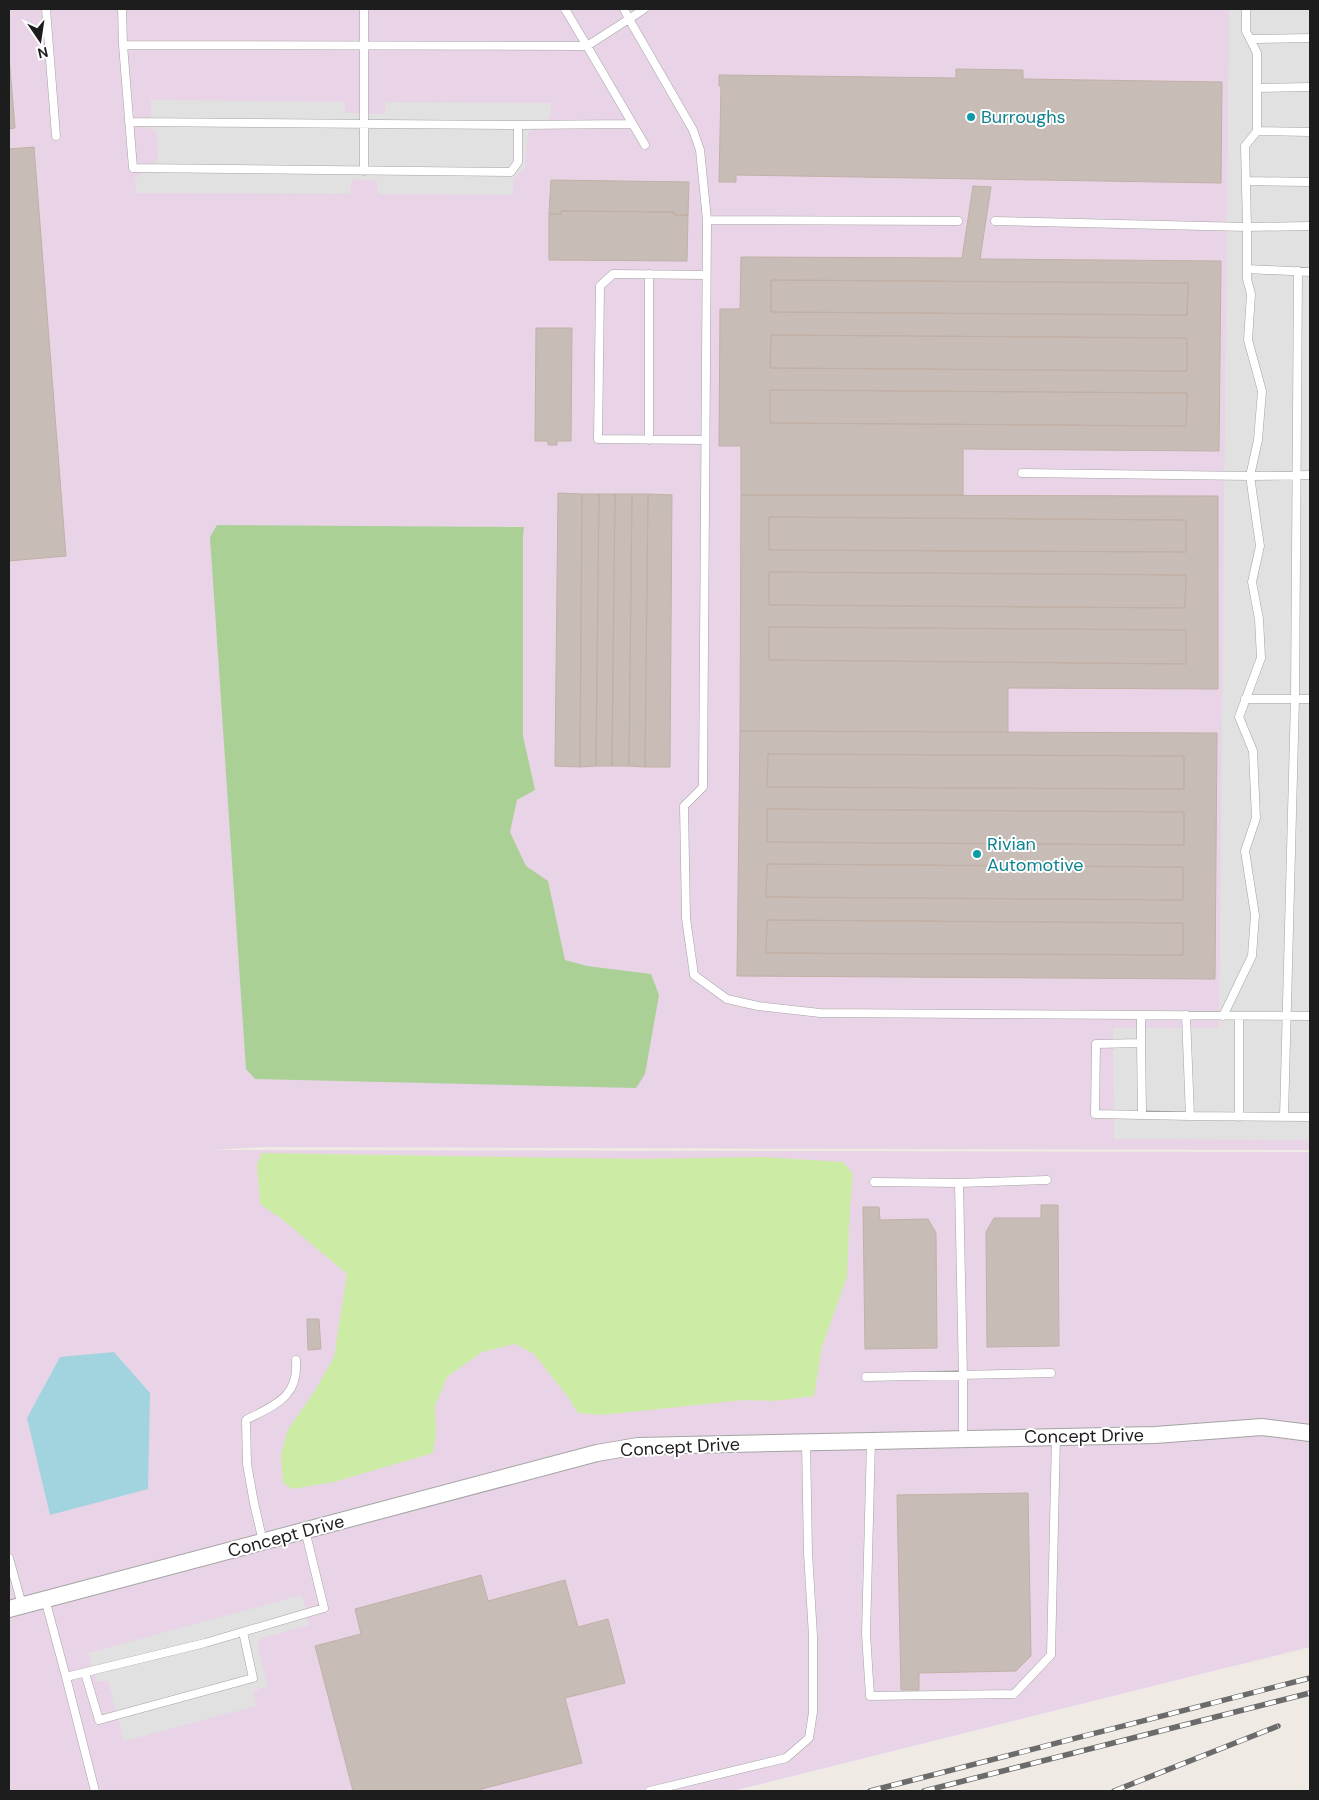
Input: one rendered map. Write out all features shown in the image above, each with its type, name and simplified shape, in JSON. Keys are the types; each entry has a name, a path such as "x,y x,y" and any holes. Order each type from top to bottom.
{"street":[{"name":"Concept Drive","path":"15,1607 597,1453 638,1446 1155,1435 1262,1427 1310,1433"}],"lane":[{"path":"46,9 56,136"},
{"path":"122,9 133,168 511,172 518,162 518,125"},
{"path":"364,9 364,171"},
{"path":"565,9 645,145"},
{"path":"624,9 693,130 700,150 707,220 703,787 684,806 686,918 694,975 727,999 758,1006 820,1013 1051,1016 1310,1016"},
{"path":"123,45 587,46 644,9"},
{"path":"1223,1016 1252,956 1255,915 1245,851 1256,818 1253,751 1239,717 1260,658 1259,619 1252,582 1260,546 1250,476 1258,440 1262,391 1248,340 1251,294 1247,279 1245,146 1257,131 1257,53 1246,31 1246,9"},
{"path":"1250,39 1310,38"},
{"path":"1257,88 1310,87"},
{"path":"129,122 632,124"},
{"path":"1257,131 1310,132"},
{"path":"1246,181 1310,182"},
{"path":"707,220 958,221"},
{"path":"995,221 1310,226"},
{"path":"1247,269 1310,272"},
{"path":"1284,1117 1295,699 1298,271"},
{"path":"705,440 598,439 600,286 613,274 706,275"},
{"path":"648,440 650,274"},
{"path":"1022,473 1310,475"},
{"path":"1245,699 1310,699"},
{"path":"1141,1015 1142,1114"},
{"path":"1186,1016 1190,1116"},
{"path":"1239,1016 1239,1117"},
{"path":"1141,1043 1096,1044 1095,1114 1310,1117"},
{"path":"874,1182 959,1183 1047,1180"},
{"path":"959,1183 963,1438"},
{"path":"263,1542 247,1464 246,1420 281,1401 294,1384 297,1372 296,1360"},
{"path":"866,1377 1051,1373"},
{"path":"871,1442 866,1634 870,1696 1014,1694 1051,1655 1056,1437"},
{"path":"650,1791 786,1758 809,1738 813,1712 813,1636 808,1553 806,1442"},
{"path":"66,1677 205,1643 324,1608 305,1530"},
{"path":"9,1558 15,1607"},
{"path":"45,1599 95,1791"},
{"path":"85,1673 99,1720 253,1678 242,1632"}],"shaded area":[{"path":"9,9 1310,9 1310,1150 264,1147 212,1150 1310,1152 1310,1647 733,1791 9,1791"},
{"path":"1229,9 1310,9 1310,1140 1114,1139 1113,1028 1219,1028"},
{"path":"151,100 345,102 345,113 385,114 386,102 551,103 551,116 528,133 525,168 513,180 513,195 378,194 377,181 354,179 351,182 350,194 136,193 135,179 158,159 157,132 151,129"},
{"path":"302,1595 309,1625 261,1638 257,1645 268,1686 253,1691 256,1706 124,1741 108,1681 97,1681 88,1653"}],"green space":[{"path":"217,525 524,527 523,736 535,790 517,800 510,832 526,866 548,881 565,960 587,966 651,974 659,995 645,1074 636,1088 255,1079 246,1069 210,537"},
{"path":"262,1153 641,1159 760,1157 843,1162 853,1174 847,1277 822,1347 814,1396 774,1401 744,1400 602,1415 578,1413 568,1397 534,1354 515,1344 482,1352 447,1377 435,1406 436,1433 433,1453 334,1482 292,1489 283,1483 281,1456 287,1431 316,1389 334,1357 347,1274 283,1220 260,1204 257,1164"}],"water":[{"path":"114,1352 150,1393 148,1489 50,1515 27,1418 60,1357"}],"building":[{"path":"9,56 15,128 9,129"},
{"name":"Burroughs","path":"956,69 1023,70 1023,79 1222,82 1221,183 736,175 736,182 719,182 721,86 719,86 719,75 956,78"},
{"path":"34,147 66,556 9,561 9,149"},
{"path":"551,180 689,182 688,215 674,215 674,212 561,211 561,214 549,214"},
{"path":"973,186 991,187 980,259 1221,261 1219,451 963,449 963,495 741,495 741,446 719,446 720,309 740,309 741,257 962,258","holes":["771,280 1188,283 1187,315 771,312","771,335 1187,338 1187,371 770,368","770,390 1187,393 1186,426 770,423"]},
{"path":"561,211 674,212 674,215 688,215 687,261 549,260 549,214 561,214"},
{"path":"771,280 1188,283 1187,315 771,312"},
{"path":"536,328 572,328 571,441 557,441 557,445 548,445 548,441 535,441"},
{"path":"771,335 1187,338 1187,371 770,368"},
{"path":"770,390 1187,393 1186,426 770,423"},
{"path":"558,493 582,494 580,767 555,766"},
{"path":"582,494 599,494 596,766 580,767"},
{"path":"599,494 615,494 612,766 596,766"},
{"path":"615,494 632,494 629,766 612,766"},
{"path":"632,494 648,494 645,767 629,766"},
{"path":"648,494 672,495 670,767 645,767"},
{"path":"741,495 1218,496 1218,689 1008,688 1008,732 740,731","holes":["769,517 1186,520 1186,552 769,550","769,572 1186,575 1185,608 769,605","769,627 1186,630 1186,664 769,660"]},
{"path":"769,517 1186,520 1186,552 769,550"},
{"path":"769,572 1186,575 1185,608 769,605"},
{"path":"769,627 1186,630 1186,664 769,660"},
{"name":"Rivian Automotive","path":"740,731 1217,733 1215,979 737,976","holes":["768,754 1184,756 1184,789 767,787","767,809 1184,812 1184,845 767,842","767,864 1183,867 1183,900 766,897","767,920 1183,923 1183,955 766,953"]},
{"path":"768,754 1184,756 1184,789 767,787"},
{"path":"767,809 1184,812 1184,845 767,842"},
{"path":"767,864 1183,867 1183,900 766,897"},
{"path":"767,920 1183,923 1183,955 766,953"},
{"path":"1041,1205 1058,1205 1059,1346 987,1347 986,1232 994,1218 1041,1218"},
{"path":"863,1207 879,1207 880,1220 928,1219 936,1233 937,1348 865,1349"},
{"path":"307,1319 319,1319 321,1349 308,1350"},
{"path":"1028,1493 1031,1656 1016,1671 919,1673 919,1690 901,1690 897,1495"},
{"path":"481,1575 488,1601 565,1580 578,1627 608,1619 625,1683 565,1698 582,1763 474,1791 353,1791 315,1646 361,1634 355,1609"}],"railway":[{"path":"870,1791 1310,1678"},
{"path":"924,1791 1310,1693"},
{"path":"1114,1791 1278,1726"}],"place":[{"name":"Burroughs","path":"971,117"},
{"name":"Rivian Automotive","path":"977,854"}]}
